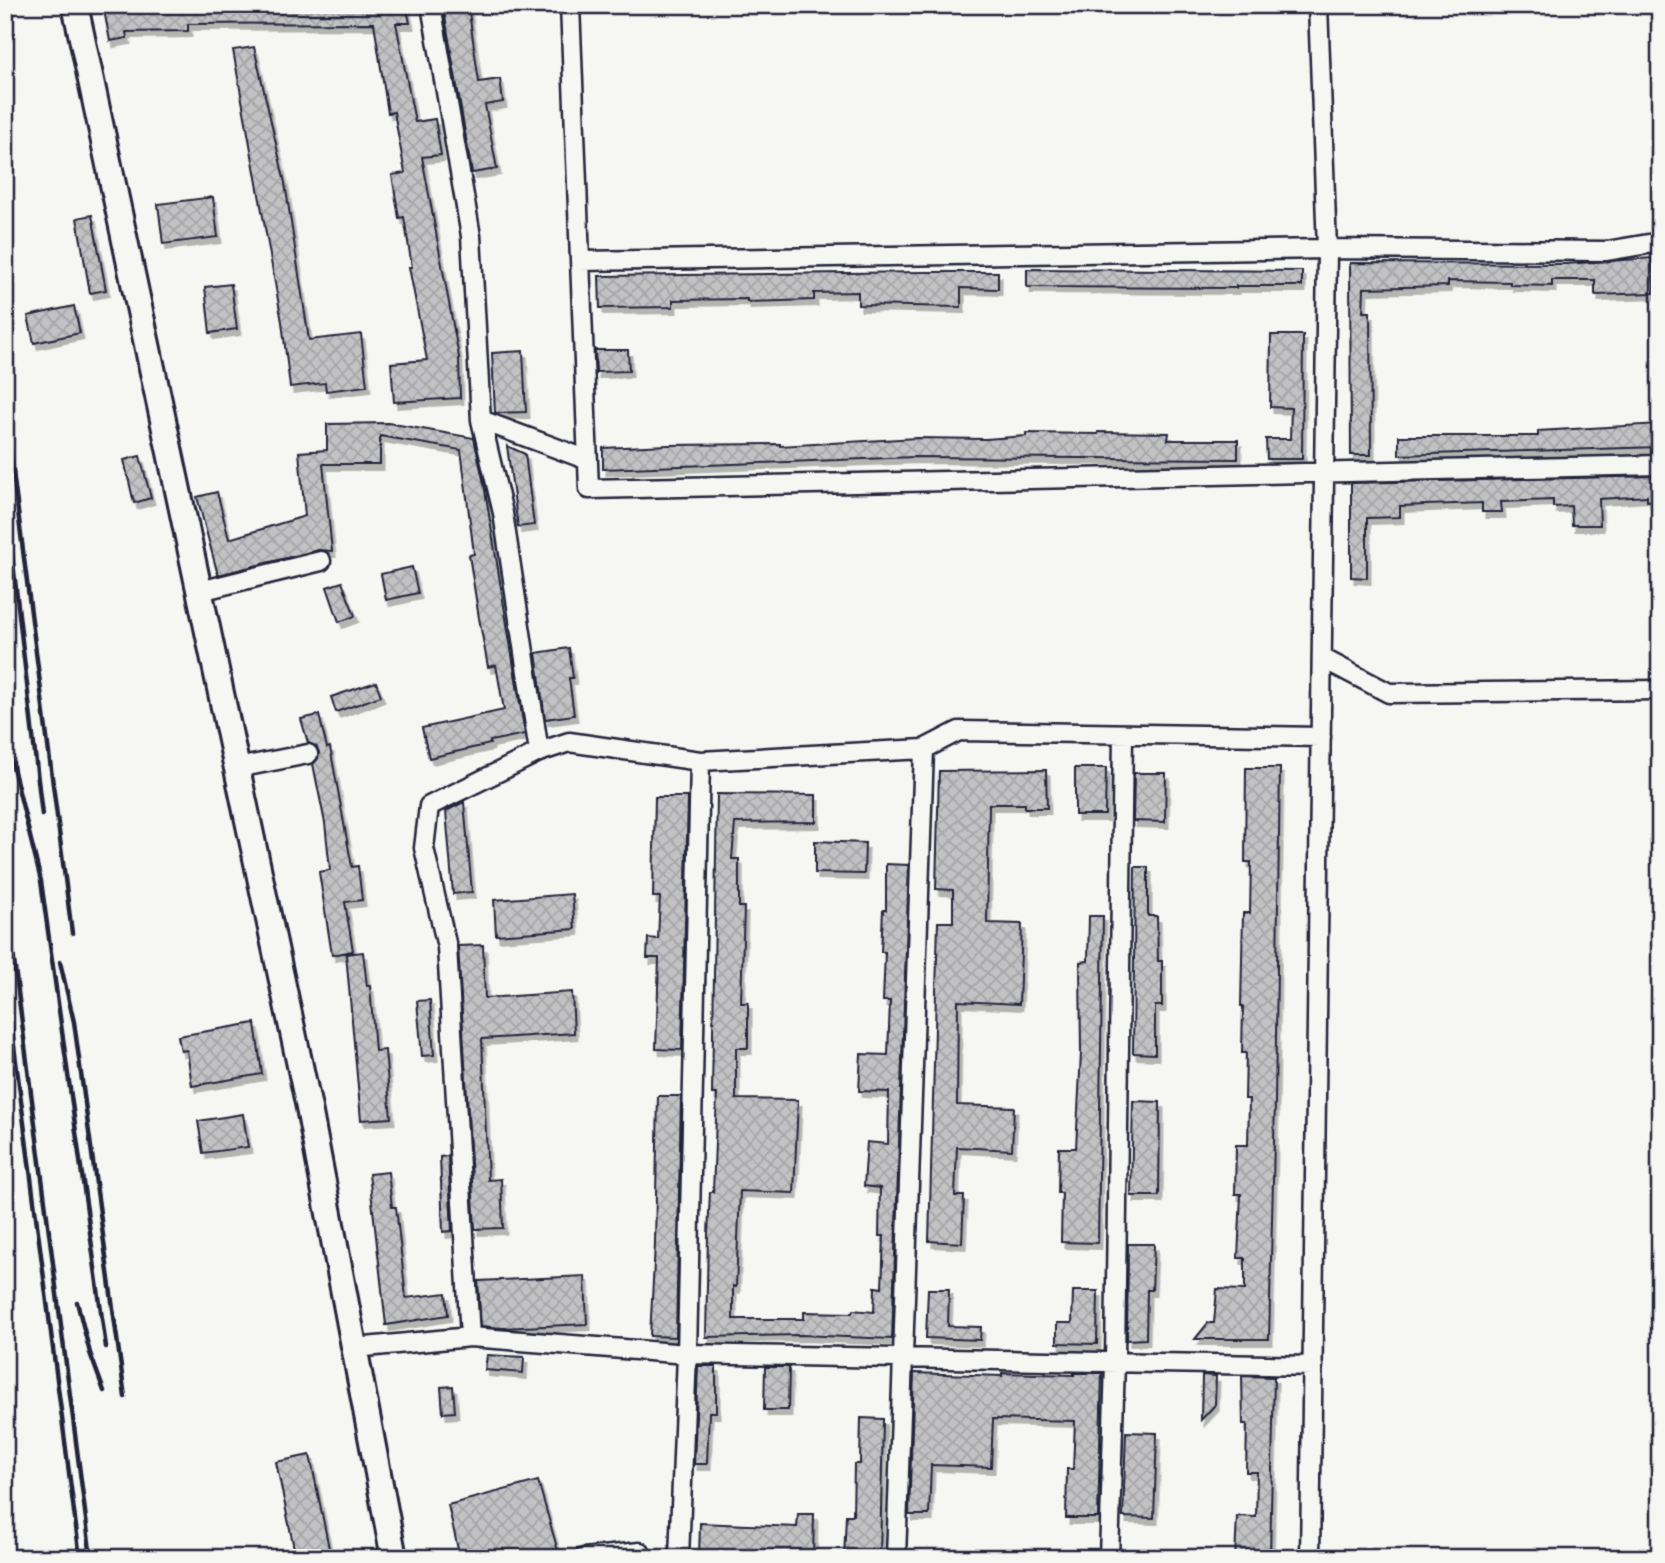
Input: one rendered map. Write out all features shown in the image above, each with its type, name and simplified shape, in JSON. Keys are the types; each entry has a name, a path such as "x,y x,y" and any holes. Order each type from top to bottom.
{"main road":[{"path":"75,5 309,1108 394,1558"}],"street":[{"path":"431,5 471,236 481,420 503,513 539,752"},
{"path":"570,5 589,488 1660,465"},
{"path":"1310,1558 1327,249 1318,5"},
{"path":"580,261 1327,249 1607,251 1660,243"},
{"path":"481,420 588,460"},
{"path":"200,591 321,561"},
{"path":"1322,658 1389,693 1660,690"},
{"path":"470,1337 447,947 424,848 429,806 539,752 569,742 700,761 924,749 959,731 1321,737"},
{"path":"1109,1558 1115,1362 1123,734"},
{"path":"896,1558 924,749"},
{"path":"237,768 308,754"},
{"path":"679,1558 687,1354 700,761"},
{"path":"355,1348 470,1337 687,1354 1313,1366"},
{"path":"584,1558 640,1552"}],"building":[{"path":"103,5 406,5 410,23 396,23 415,122 435,119 441,155 422,157 459,357 460,398 394,402 391,363 427,360 409,267 412,267 404,217 399,218 392,175 405,173 394,112 388,113 374,23 188,24 188,31 126,32 127,38 110,41"},
{"path":"443,5 468,5 479,82 500,79 503,102 485,105 497,169 472,173"},
{"path":"254,47 285,183 309,340 361,334 367,386 326,391 325,383 290,387 282,322 233,50"},
{"path":"213,197 218,237 163,244 158,204"},
{"path":"92,215 106,290 90,293 77,218"},
{"path":"1652,258 1654,293 1595,295 1595,280 1552,280 1552,286 1448,281 1448,286 1364,288 1363,312 1370,312 1371,455 1351,455 1350,263 1565,264"},
{"path":"1027,269 1302,271 1302,286 1027,287"},
{"path":"998,272 998,289 961,288 961,307 858,305 858,292 814,293 814,300 673,300 673,307 600,308 599,276"},
{"path":"231,284 237,329 210,333 205,287"},
{"path":"74,306 80,333 34,343 28,316"},
{"path":"1271,335 1303,335 1302,459 1267,459 1266,439 1290,439 1291,408 1270,407"},
{"path":"595,350 628,350 629,371 596,372"},
{"path":"523,351 526,412 495,413 492,353"},
{"path":"388,423 474,438 525,734 429,758 422,728 504,710 496,665 488,667 479,618 469,555 474,554 461,450 380,436 380,464 323,464 332,551 318,550 218,575 197,497 217,492 229,539 305,516 299,452 327,450 327,424"},
{"path":"1660,424 1660,447 1399,455 1399,436 1538,436 1538,431"},
{"path":"1026,433 1169,433 1168,440 1238,440 1238,459 915,457 603,469 603,448 668,445 780,446 917,438 986,439 1026,436"},
{"path":"507,446 525,454 534,525 518,527"},
{"path":"140,456 151,498 134,503 124,460"},
{"path":"1660,476 1660,500 1647,501 1647,496 1599,499 1600,525 1572,525 1571,506 1553,507 1553,500 1501,502 1502,512 1482,512 1482,503 1400,506 1400,517 1367,518 1367,578 1351,577 1351,483"},
{"path":"412,567 418,593 386,600 381,574"},
{"path":"342,582 355,616 339,622 327,587"},
{"path":"569,648 573,678 569,678 574,715 545,719 536,653"},
{"path":"376,682 381,696 336,712 331,697"},
{"path":"319,715 327,748 330,747 352,867 358,866 362,900 345,902 353,951 332,955 319,872 330,870 325,823 313,764 319,752 316,746 308,743 301,719"},
{"path":"1075,768 1106,768 1105,815 1075,815"},
{"path":"1246,768 1280,768 1269,1339 1195,1339 1208,1323 1214,1323 1217,1289 1245,1290 1245,1258 1238,1258 1241,1194 1235,1194 1236,1145 1248,1145 1249,1099 1245,1099 1246,1053 1242,1053 1241,1006 1243,913 1250,913 1251,862 1245,862"},
{"path":"1046,770 1047,808 1025,808 1025,804 989,804 987,923 1022,924 1019,1004 958,1001 957,1105 1014,1107 1012,1150 957,1147 955,1196 964,1196 962,1243 929,1241 938,922 953,922 953,890 936,889 939,771"},
{"path":"1134,773 1166,773 1165,822 1133,821"},
{"path":"717,794 816,795 816,822 735,823 732,859 739,859 739,907 744,907 741,1003 748,1003 748,1048 736,1048 736,1099 798,1100 794,1193 740,1191 733,1319 804,1319 804,1312 874,1312 875,1287 882,1288 884,1236 879,1236 880,1188 864,1186 867,1142 888,1144 889,1092 859,1091 861,1054 888,1055 890,1001 883,1001 885,952 881,952 883,910 886,910 886,864 909,865 892,1339 801,1335 706,1337 708,1234 710,1192 713,1192 717,1094 712,1094"},
{"path":"655,797 688,797 682,1050 656,1049 659,958 647,958 648,938 658,939 660,897 653,897"},
{"path":"464,802 472,892 453,894 446,811"},
{"path":"815,841 865,843 864,874 815,873"},
{"path":"1135,867 1148,867 1148,916 1157,916 1158,961 1162,961 1162,1006 1155,1006 1155,1054 1133,1053"},
{"path":"572,894 575,929 496,935 494,900"},
{"path":"1089,916 1103,916 1098,1243 1061,1242 1059,1148 1076,1148 1081,1053 1080,962 1088,961"},
{"path":"483,945 485,998 572,992 574,1033 482,1039 488,1180 501,1179 503,1228 475,1229 458,946"},
{"path":"363,952 367,986 370,986 375,1051 385,1050 391,1118 361,1120 346,954"},
{"path":"430,1000 434,1055 422,1056 417,1001"},
{"path":"255,1023 262,1074 192,1086 187,1050 181,1051 178,1036"},
{"path":"658,1096 681,1096 676,1337 650,1336"},
{"path":"1133,1101 1160,1102 1159,1196 1131,1196"},
{"path":"243,1114 248,1147 203,1153 198,1121"},
{"path":"448,1156 452,1231 443,1232 440,1157"},
{"path":"388,1172 392,1207 396,1207 406,1298 446,1293 448,1315 386,1325 369,1174"},
{"path":"1128,1244 1154,1244 1152,1290 1147,1290 1146,1339 1127,1340"},
{"path":"585,1276 587,1324 502,1328 481,1326 478,1281"},
{"path":"928,1289 949,1289 948,1326 981,1327 980,1340 926,1338"},
{"path":"1073,1291 1098,1291 1097,1344 1057,1343 1057,1323 1072,1323"},
{"path":"487,1355 524,1357 523,1373 485,1370"},
{"path":"698,1366 716,1366 716,1412 709,1412 707,1464 694,1464"},
{"path":"765,1367 789,1367 788,1410 764,1410"},
{"path":"914,1373 1002,1376 1002,1373 1102,1373 1098,1518 1066,1518 1067,1469 1073,1469 1075,1421 993,1419 991,1467 931,1465 929,1515 909,1515"},
{"path":"1202,1375 1216,1376 1215,1405 1201,1420"},
{"path":"1242,1376 1274,1377 1270,1558 1235,1558 1237,1516 1256,1517 1257,1472 1246,1472 1247,1424 1243,1424"},
{"path":"453,1386 455,1412 443,1413 441,1387"},
{"path":"861,1418 883,1419 880,1558 844,1558 846,1515 853,1515 854,1464 860,1464"},
{"path":"1126,1432 1157,1433 1154,1518 1123,1517"},
{"path":"310,1455 331,1558 296,1558 276,1462"},
{"path":"538,1481 558,1551 535,1558 460,1558 448,1505"},
{"path":"798,1514 814,1514 813,1558 699,1558 700,1523 797,1527"}],"railway":[{"path":"5,410 72,933"},
{"path":"5,493 42,815"},
{"path":"5,735 41,881 106,1347"},
{"path":"5,891 91,1558"},
{"path":"60,962 74,1022 125,1397"},
{"path":"5,976 80,1558"},
{"path":"77,1302 90,1353 104,1391"}]}
